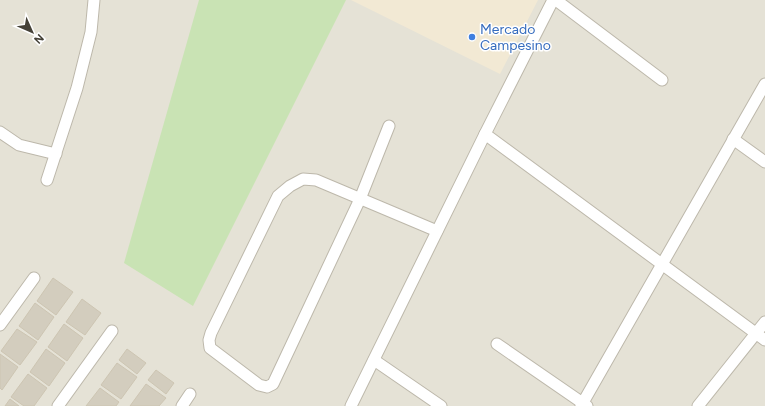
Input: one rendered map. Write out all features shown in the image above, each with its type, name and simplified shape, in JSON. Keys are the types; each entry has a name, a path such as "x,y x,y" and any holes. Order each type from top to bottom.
{"street":[{"path":"47,180 77,88 91,32 94,0"},
{"path":"351,406 485,134 555,0 662,80"},
{"path":"497,344 584,405 765,84"},
{"path":"389,126 360,199 273,384 267,387 259,385 210,348 209,340 214,326 278,196 290,186 303,180 316,180 360,199 437,231"},
{"path":"0,132 19,145 56,154"},
{"path":"485,134 761,337"},
{"path":"734,139 765,162"},
{"path":"0,325 34,278"},
{"path":"698,406 761,337 765,322"},
{"path":"58,406 112,331"},
{"path":"374,360 441,406"},
{"path":"182,406 190,394"}],"shaded area":[{"path":"0,0 765,0 765,406 0,406"},
{"name":"Mercado Campesino","path":"351,0 538,0 500,74"}],"green space":[{"path":"199,0 346,0 193,306 124,263"}],"building":[{"path":"53,278 73,292 56,315 37,301"},
{"path":"82,299 101,313 85,335 66,322"},
{"path":"35,303 54,317 38,340 19,326"},
{"path":"64,324 83,338 67,361 48,347"},
{"path":"17,329 37,342 20,365 1,351"},
{"path":"46,349 65,363 49,386 30,372"},
{"path":"127,349 146,363 137,374 119,360"},
{"path":"0,354 18,367 2,390 0,388"},
{"path":"117,363 137,377 121,399 101,385"},
{"path":"156,370 174,383 166,394 148,380"},
{"path":"28,374 47,388 34,406 24,406 11,397"},
{"path":"146,384 166,398 159,406 130,406"},
{"path":"100,388 119,402 116,406 86,406"},
{"path":"10,399 19,406 5,406"}],"place":[{"name":"Mercado Campesino","path":"472,37"}]}
